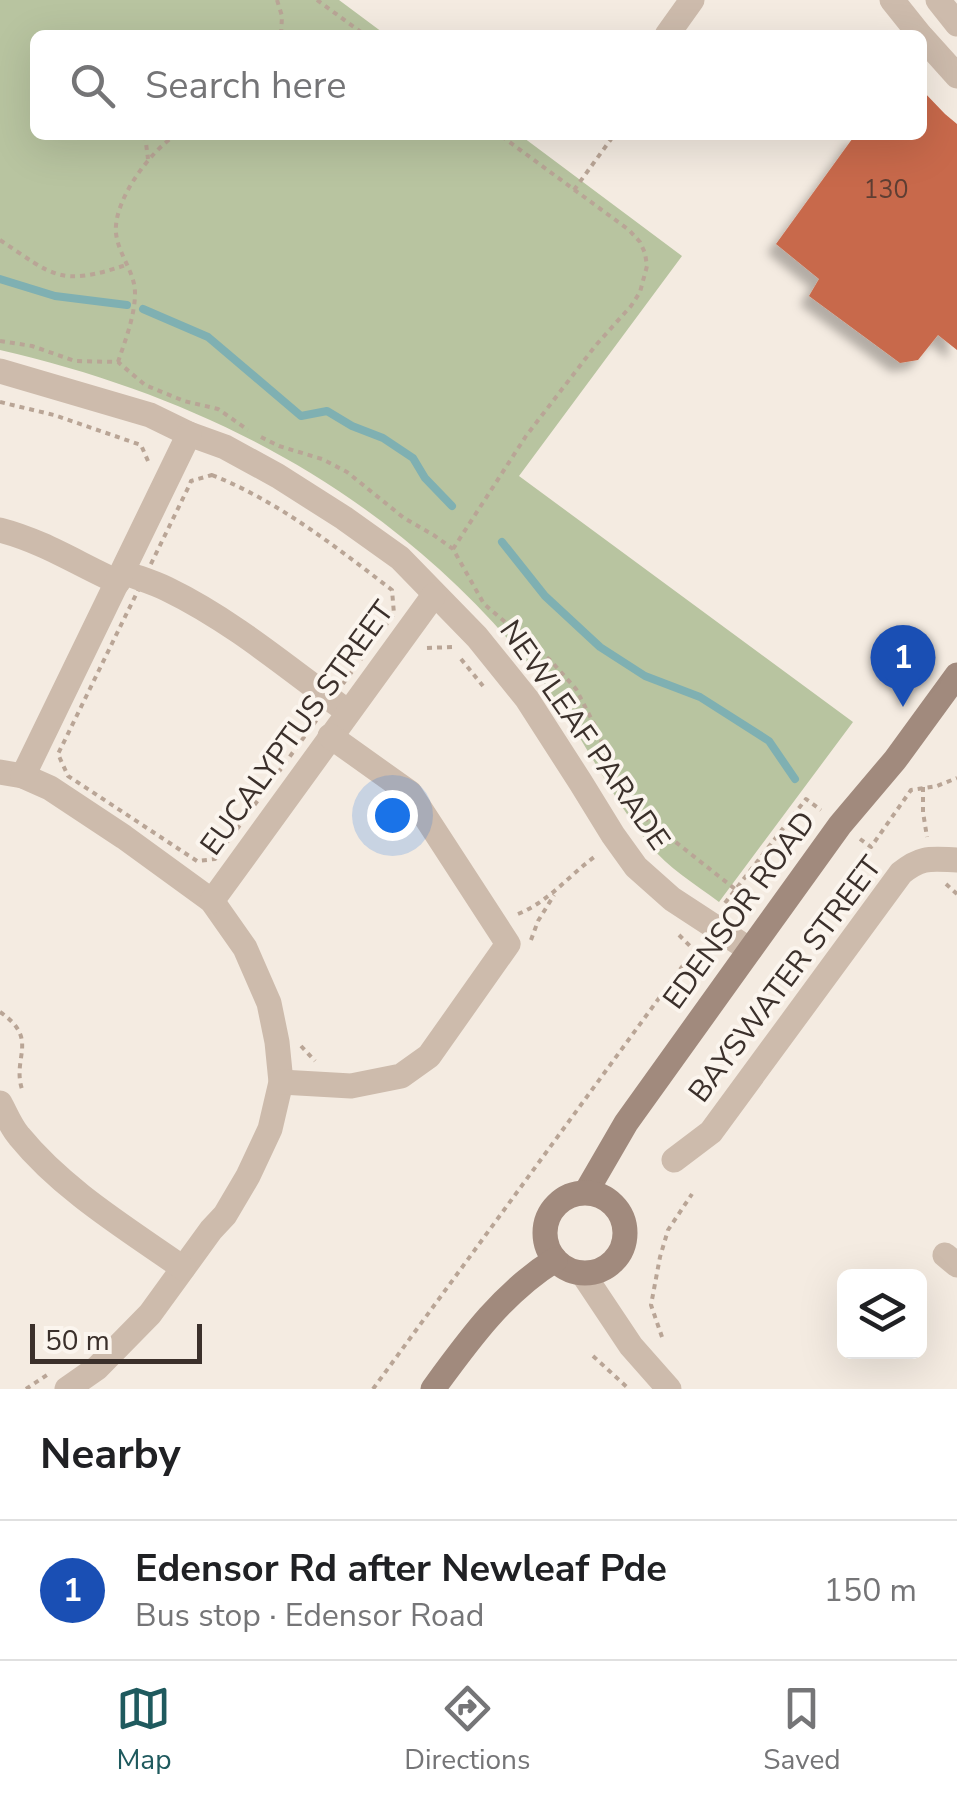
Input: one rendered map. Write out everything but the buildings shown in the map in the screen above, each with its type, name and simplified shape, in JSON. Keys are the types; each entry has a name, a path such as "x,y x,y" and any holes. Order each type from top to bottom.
{"main road":[{"name":"EDENSOR ROAD","path":"586,1192 626,1123 840,824 957,676"},
{"path":"586,1192 612,1202 625,1228 625,1242 610,1265 583,1274 568,1270 555,1260 544,1236 546,1223 560,1201 586,1192"},
{"path":"433,1389 490,1314 530,1276 555,1260"}],"street":[{"path":"670,30 692,0"},
{"path":"892,0 916,30"},
{"path":"938,0 957,24"},
{"path":"927,43 957,76"},
{"name":"NEWLEAF PARADE","path":"0,371 150,415 225,447 344,518 400,558 477,637 527,699 636,868 672,899 750,950"},
{"path":"58,1381 97,1368 150,1314 225,1214 270,1129 280,1082 269,1004 245,948 212,900 50,788 11,774 128,578 189,434"},
{"path":"0,530 128,578 166,588 224,621 340,706"},
{"name":"EUCALYPTUS STREET","path":"212,900 330,736 340,706 434,595"},
{"path":"280,1082 351,1086 401,1076 430,1056 511,939 410,792 330,736"},
{"name":"BAYSWATER STREET","path":"674,1160 712,1132 900,873 915,862 957,860"},
{"path":"0,1103 16,1134 44,1163 94,1205 182,1268"},
{"path":"583,1274 634,1350 669,1389"}],"path":[{"path":"277,0 281,30"},
{"path":"318,0 358,30"},
{"path":"146,140 148,159"},
{"path":"118,362 136,291 116,232 120,212 135,177 168,140"},
{"path":"453,549 526,436 632,306 647,266 640,242 629,230 507,140"},
{"path":"574,190 610,140"},
{"path":"0,240 58,276 80,278 126,265"},
{"path":"0,402 54,415 140,445 150,464"},
{"path":"215,476 294,519 392,590 394,614 340,706 215,859 197,861 68,776 58,754 128,578 192,481 215,476"},
{"path":"426,648 450,646 488,692"},
{"path":"871,848 912,790 957,778"},
{"path":"923,787 928,839"},
{"path":"725,904 806,799"},
{"path":"557,892 538,921 511,939 506,919 535,908 557,892 597,855 592,846"},
{"path":"373,1389 700,942"},
{"path":"0,1012 12,1020 21,1035 24,1048 20,1083 26,1102"},
{"path":"301,1046 318,1062"},
{"path":"662,1337 650,1304 668,1230 692,1194"},
{"path":"593,1356 628,1389"},
{"path":"26,1389 58,1381"}],"green space":[{"path":"0,0 339,0 379,30 30,30 30,140 527,140 682,256 519,476 853,722 719,902 656,853 551,693 482,611 424,556 362,507 227,428 79,371 0,350"}],"waterway":[{"path":"0,279 55,296 127,305"},
{"path":"143,309 208,337 301,416 327,411 383,438 413,458 425,478 452,506"},
{"path":"502,542 545,596 600,647 645,676 700,697 769,741 795,779"}],"place":[{"name":"Edensor Rd after Newleaf Pde","path":"903,707"}]}
